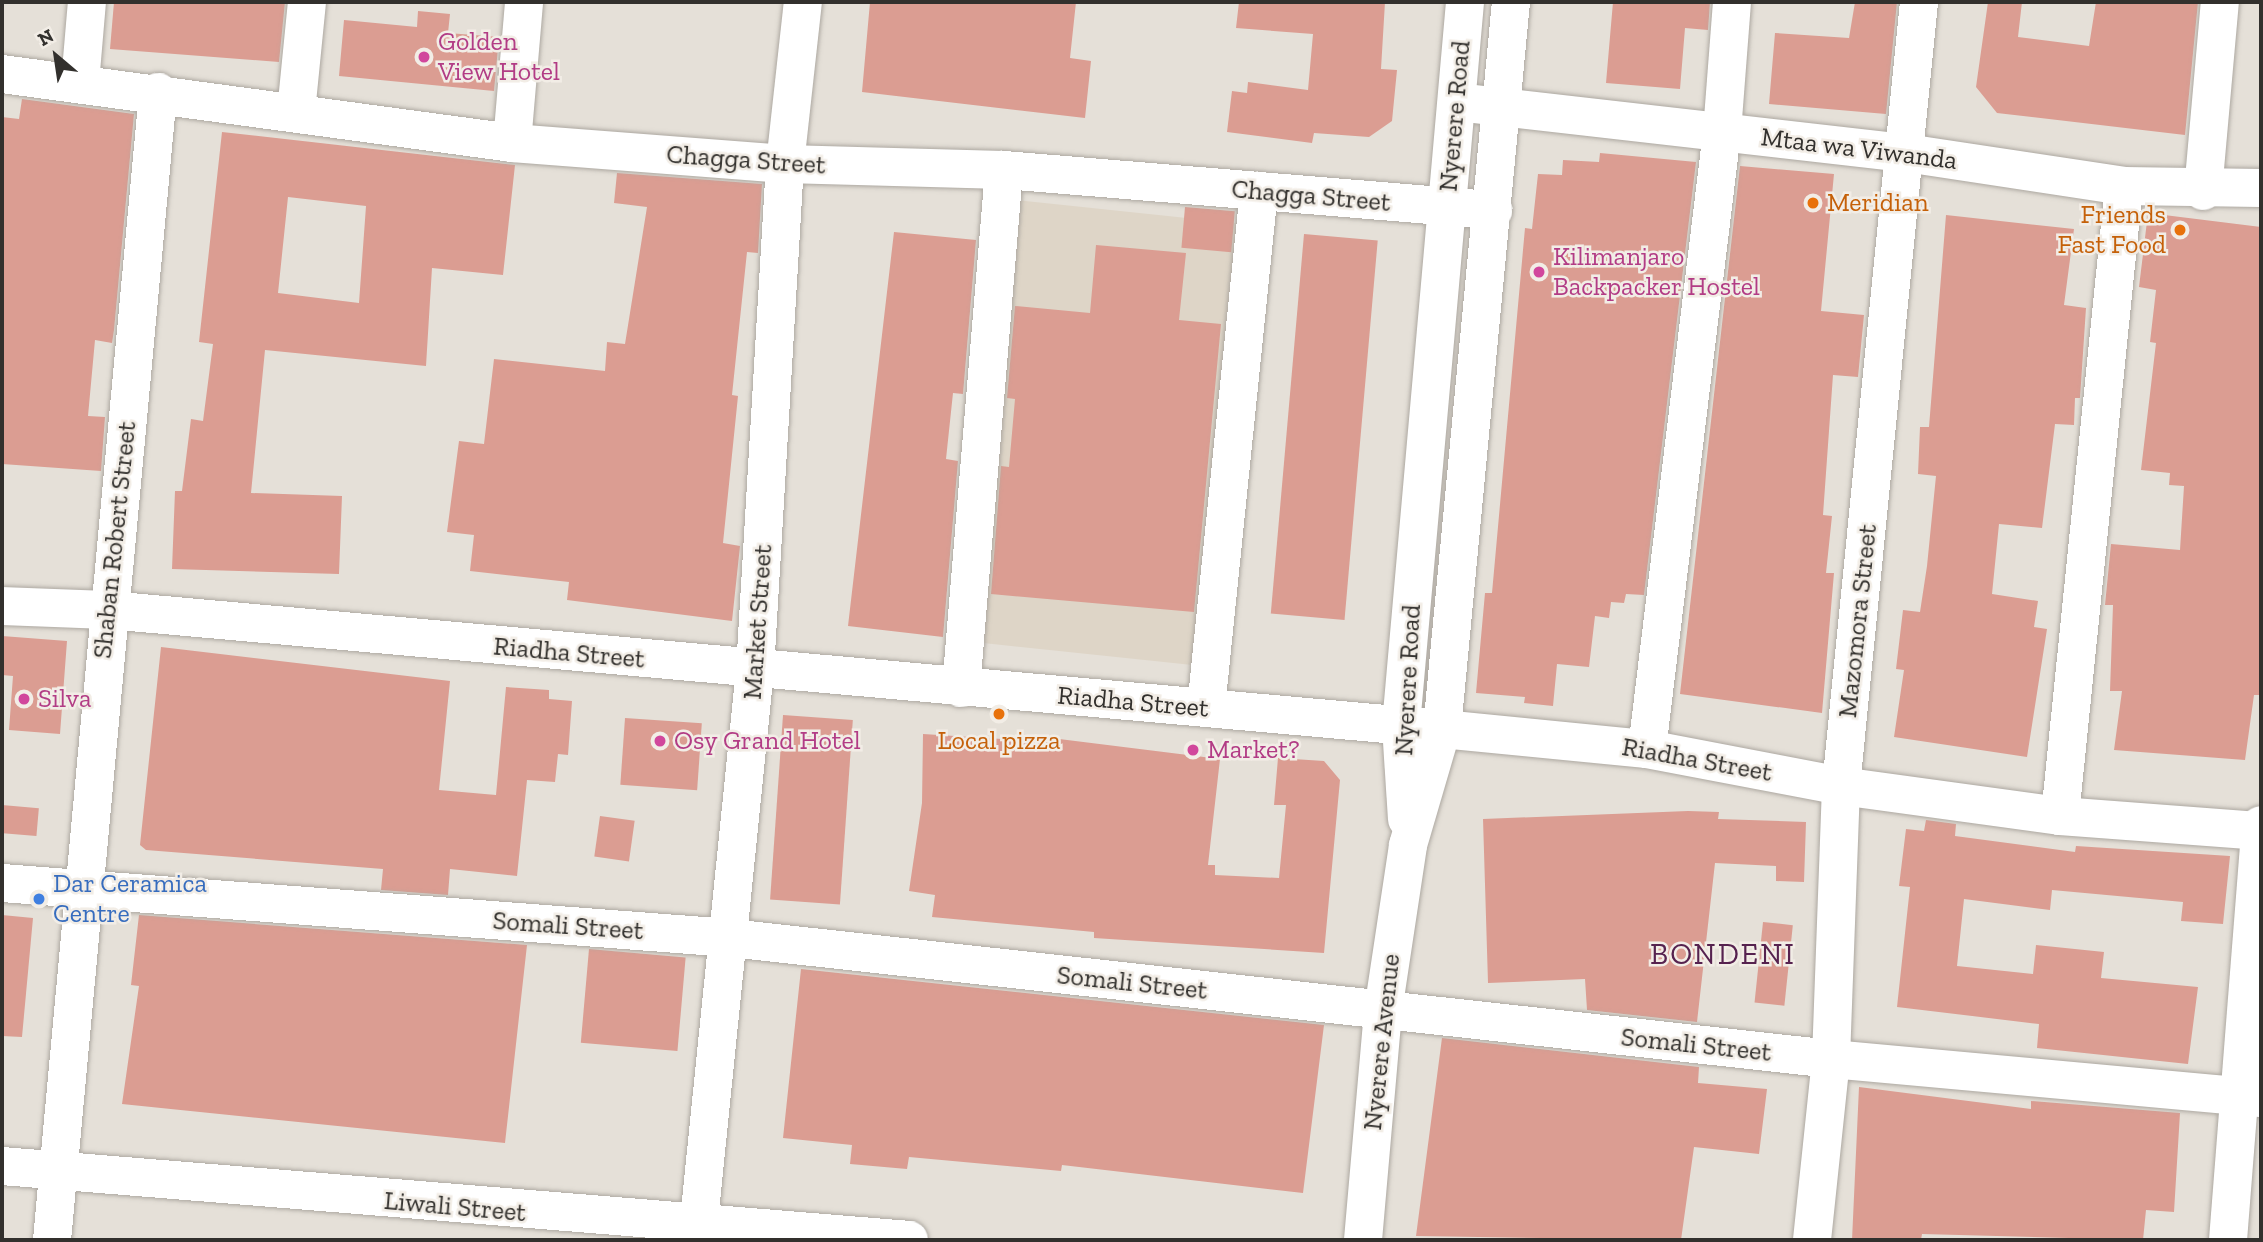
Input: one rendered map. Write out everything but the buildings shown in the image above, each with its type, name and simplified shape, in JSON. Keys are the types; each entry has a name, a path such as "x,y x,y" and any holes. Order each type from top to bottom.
{"street":[{"path":"80,83 87,2"},
{"path":"296,112 307,2"},
{"path":"512,143 524,2"},
{"name":"Market Street","path":"698,1233 730,938 755,670 785,164 803,2"},
{"name":"Nyerere Road","path":"1408,845 1401,725 1465,2"},
{"name":"Nyerere Road","path":"1408,845 1442,729 1511,2"},
{"path":"1647,749 1722,132 1732,2"},
{"name":"Mazomora Street","path":"1812,1240 1831,1059 1841,786 1919,2"},
{"path":"2203,191 2220,2"},
{"name":"Chagga Street","path":"2,74 158,92 512,143 785,164 1004,170 1493,210"},
{"name":"Shaban Robert Street","path":"52,1240 60,1171 81,888 158,92"},
{"name":"Mtaa wa Viwanda","path":"1457,102 1906,153 2124,186 2203,191 2261,188"},
{"path":"961,688 1004,170"},
{"path":"2060,816 2124,186"},
{"path":"1206,708 1259,191"},
{"name":"Riadha Street","path":"2,606 108,610 1647,749 1841,786 2060,816 2261,831"},
{"path":"2228,1240 2249,1097 2261,825"},
{"name":"Nyerere Avenue","path":"1363,1240 1383,1011 1408,845"},
{"name":"Somali Street","path":"2,883 730,938 1831,1059 2249,1097"},
{"name":"Liwali Street","path":"2,1166 698,1233 909,1240"}],"shaded area":[{"path":"1016,200 1239,223 1192,665 970,642"}],"place":[{"name":"Golden View Hotel","path":"424,57"},
{"name":"Meridian","path":"1813,203"},
{"name":"Friends Fast Food","path":"2180,230"},
{"name":"Kilimanjaro Backpacker Hostel","path":"1539,272"},
{"name":"Silva","path":"24,699"},
{"name":"Local pizza","path":"999,714"},
{"name":"Osy Grand Hotel","path":"660,741"},
{"name":"Market?","path":"1193,750"},
{"name":"Dar Ceramica Centre","path":"39,899"}],"district":[{"name":"BONDENI","path":"1723,954"}]}
